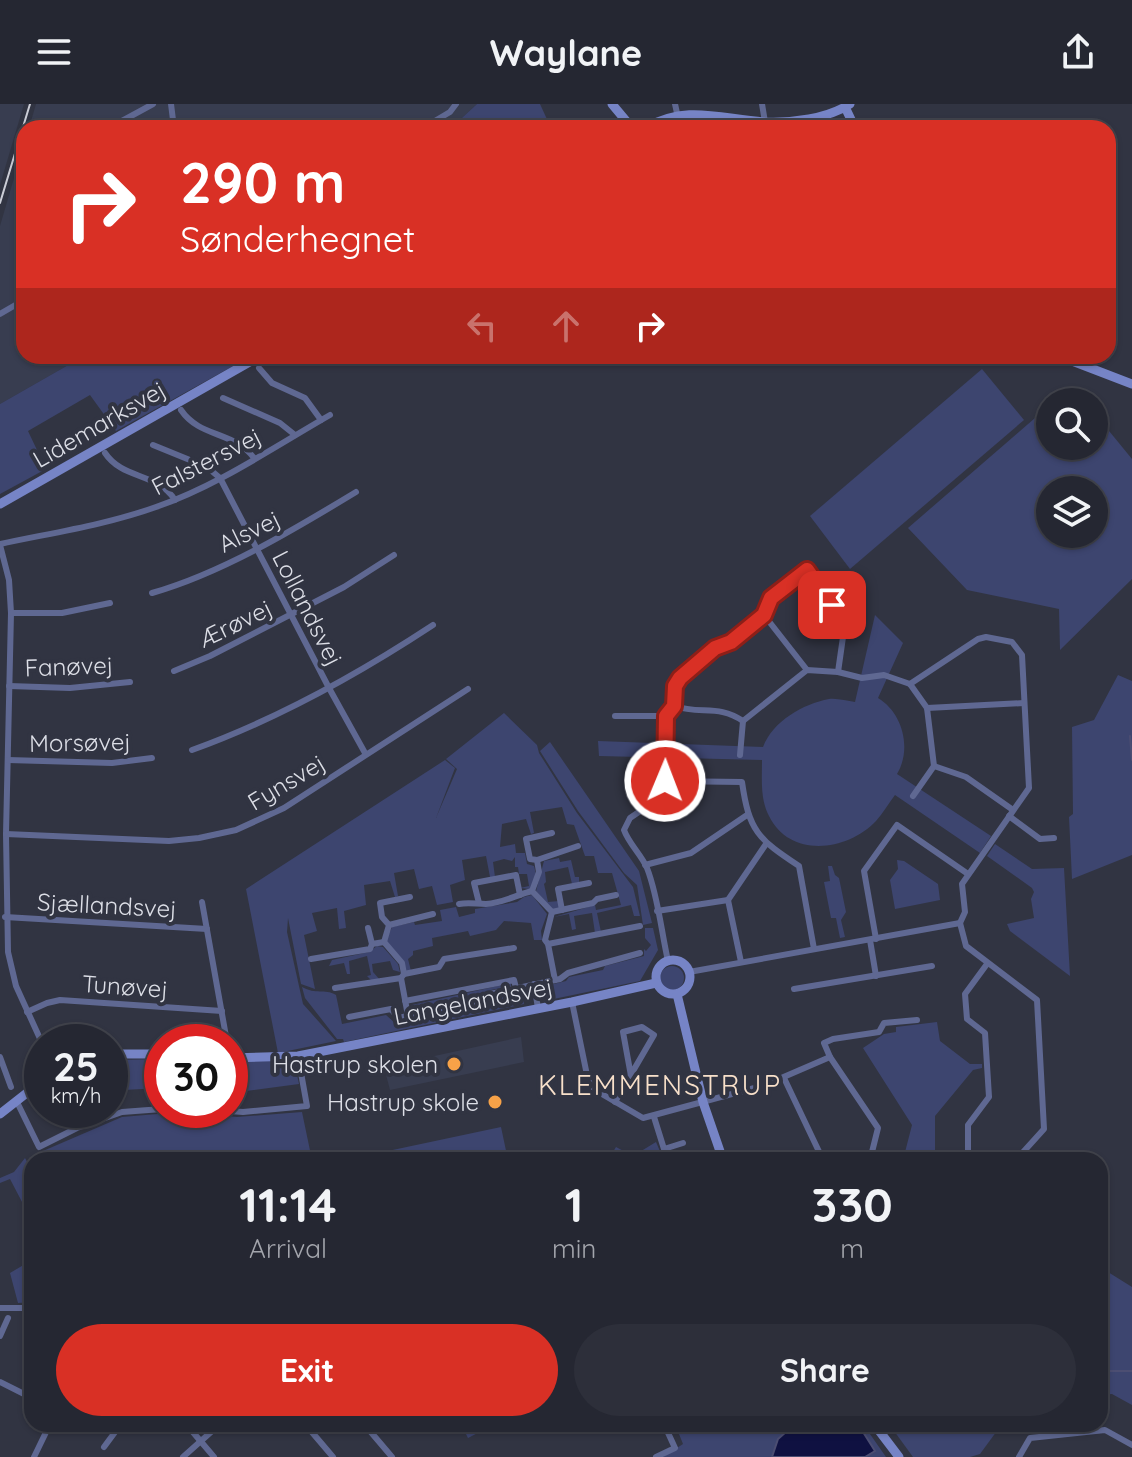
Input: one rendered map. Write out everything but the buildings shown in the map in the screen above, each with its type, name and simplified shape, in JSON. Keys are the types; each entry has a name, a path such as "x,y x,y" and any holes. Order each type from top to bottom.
{"street":[{"path":"124,120 153,104"},
{"path":"436,120 456,104"},
{"path":"612,104 625,120"},
{"path":"803,120 847,106"},
{"path":"656,120 676,108 753,120"},
{"path":"722,115 723,120"},
{"name":"Lidemarksvej","path":"0,504 246,364"},
{"path":"1080,364 1132,384"},
{"path":"259,368 272,383 305,398 321,420"},
{"path":"223,398 280,423 295,435"},
{"path":"181,410 189,423 238,442 254,458"},
{"name":"Falstersvej","path":"0,544 139,513 175,500 330,415"},
{"path":"153,445 207,467 220,478"},
{"path":"105,453 118,468 162,485 175,500"},
{"name":"Lollandsvej","path":"220,478 365,753"},
{"name":"Alsvej","path":"152,593 189,581 303,524 356,492"},
{"path":"0,544 9,580 11,613 9,686 4,725 8,760 3,796 6,834 3,890 8,952 16,986 33,1024"},
{"name":"Ærøvej","path":"174,671 291,615 344,587 394,555"},
{"path":"668,961 645,865 624,830 630,818 659,797 665,781 666,716 674,706 675,686 715,648 731,642 764,615 771,598 804,567 845,623 838,672"},
{"path":"0,582 9,580"},
{"path":"11,613 62,613 110,603"},
{"path":"764,615 807,670"},
{"path":"192,750 247,730 329,688 433,625"},
{"path":"910,684 966,646 986,637 1012,642 1022,655 1029,788 962,884 965,915 960,923 966,946 1037,1000 1044,1129 1023,1152"},
{"path":"0,653 10,653"},
{"path":"740,755 743,721 807,670 838,672 862,678 891,676 910,684 927,708 934,766 913,796"},
{"name":"Fanøvej","path":"9,686 70,688 130,682"},
{"name":"Fynsvej","path":"6,834 169,841 236,830 284,808 468,689"},
{"path":"927,708 1024,703"},
{"path":"674,706 724,711 743,721"},
{"path":"615,716 666,716"},
{"name":"Morsøvej","path":"8,760 112,763 152,758"},
{"path":"934,766 966,777 1040,839 1054,838"},
{"path":"665,781 742,782 747,815 766,844 799,866 814,949"},
{"path":"645,865 691,853 747,815"},
{"path":"876,976 864,871 897,825 968,874"},
{"path":"552,833 526,839 530,859 537,860 578,846"},
{"path":"741,962 728,900 766,844"},
{"path":"532,891 539,872 537,860"},
{"path":"479,903 474,883 516,875 520,895"},
{"path":"562,910 558,889 589,883"},
{"path":"459,904 515,899 532,891"},
{"path":"532,891 552,912"},
{"path":"552,912 616,895"},
{"path":"389,925 382,917 380,903 410,897"},
{"path":"657,911 728,900"},
{"path":"202,902 224,1024"},
{"path":"552,912 545,940 555,980"},
{"path":"389,925 433,914"},
{"name":"Sjællandsvej","path":"5,917 207,929"},
{"path":"689,972 960,923"},
{"path":"384,942 389,925"},
{"path":"548,944 640,926"},
{"path":"311,959 370,949 372,944 368,928"},
{"path":"372,944 384,942"},
{"path":"384,942 402,963 408,1016"},
{"path":"335,988 439,967 444,959 514,948"},
{"path":"349,1017 391,1009 398,1018 481,1001 490,994 555,980 568,973 640,953"},
{"path":"668,961 680,962 689,972 688,985 677,994 665,992 656,983 657,969 668,961"},
{"path":"968,1152 968,1125 989,1097 985,1033 967,1019 965,994 987,964"},
{"path":"794,989 932,966"},
{"path":"405,1001 514,980 516,988"},
{"name":"Langelandsvej","path":"248,1057 298,1056 656,983"},
{"path":"534,984 538,1008"},
{"path":"677,994 703,1102 720,1152"},
{"name":"Tunøvej","path":"27,1012 60,1000 222,1011"},
{"path":"572,1002 588,1080 595,1090 643,1118 784,1078 830,1057"},
{"path":"872,1152 878,1128 830,1057 824,1043 879,1032 884,1023 917,1020"},
{"path":"615,1102 631,1076 654,1035 642,1027 623,1032 631,1076"},
{"path":"248,1112 307,1106 298,1056"},
{"path":"0,1057 11,1087"},
{"path":"784,1078 819,1152"},
{"path":"0,1114 24,1094"},
{"path":"16,1100 39,1147 77,1128 122,1112 144,1110"},
{"path":"654,1117 664,1149 683,1143"},
{"path":"0,1308 24,1308"},
{"path":"0,1336 8,1318"},
{"path":"0,1382 24,1394"},
{"path":"34,1457 46,1432"},
{"path":"104,1447 115,1432"},
{"path":"193,1432 214,1457"},
{"path":"183,1457 211,1432"},
{"path":"312,1432 333,1457"},
{"path":"371,1432 392,1457"},
{"path":"656,1457 675,1448 668,1432"},
{"path":"880,1432 899,1457"},
{"path":"1019,1457 1030,1438 1086,1432"},
{"path":"1108,1432 1132,1445"}],"shaded area":[{"path":"0,104 24,104 19,120 16,120 16,131 0,185"},
{"path":"36,104 477,104 460,120 31,120"},
{"path":"477,104 540,104 547,120 460,120"},
{"path":"16,171 16,364 70,364 0,404 0,226"},
{"path":"70,364 237,364 116,431 90,395 28,431 46,469 0,494 0,404"},
{"path":"982,369 1024,420 850,569 810,516"},
{"path":"1036,417 1036,460 1108,460 1108,430 1132,459 1132,579 1060,650 1059,609 967,590 908,528"},
{"path":"875,615 903,643 878,698 894,713 902,732 904,754 897,774 991,836 980,853 895,795 876,821 850,839 820,846 791,839 778,830 766,809 762,760 599,756 598,741 763,747 781,722 809,705 829,699 855,702"},
{"path":"1118,675 1132,681 1132,855 1072,879 1069,817 1073,814 1072,727 1094,720"},
{"path":"504,713 537,745 577,813 633,887 640,916 634,916 631,905 597,913 601,932 595,933 592,913 574,916 576,929 572,930 569,914 554,917 595,905 596,910 621,905 612,873 598,873 594,856 585,856 574,825 567,824 562,807 530,812 534,833 531,834 526,819 502,824 500,847 515,844 516,853 525,853 527,864 534,866 536,874 530,889 520,888 529,886 527,874 519,874 518,867 515,867 515,857 512,861 504,859 493,862 495,877 490,877 486,856 462,860 465,880 450,885 453,902 437,905 432,886 419,889 414,869 394,873 398,896 395,897 390,881 364,885 366,905 344,911 346,928 339,929 337,908 312,913 317,931 304,935 315,989 301,984 288,918 287,932 303,1004 336,1041 278,1053 246,889 445,760 455,768 436,818 457,769 446,759"},
{"path":"550,742 639,871 652,923 643,925 637,885 624,873 578,811 540,751"},
{"path":"995,844 1032,869 1064,868 1070,976 1010,931 1007,924 1034,918 1031,899 1034,892 987,856"},
{"path":"559,858 560,862 571,860 579,882 572,884 568,867 545,872 548,902 559,901 561,908 552,910 536,891 544,861"},
{"path":"897,860 904,861 938,884 940,900 895,909 890,880 898,869"},
{"path":"828,866 832,866 839,878 846,912 841,920 845,937 840,938 836,918 831,918 824,882 830,881"},
{"path":"532,895 547,914 541,931 542,940 534,940 531,923 504,921 496,930 470,936 468,931 432,938 433,946 413,951 408,959 411,971 404,973 402,960 386,941 392,927 442,921 440,910 456,907 459,917 475,913 475,909 517,902"},
{"path":"645,928 653,928 658,950 640,981 544,1001 541,987 644,956 644,949 646,951 651,945 645,938"},
{"path":"377,946 383,947 398,964 400,972 393,970 390,961 372,964 373,972 380,980 373,982 367,976 371,975 367,956 349,961 350,974 347,974 344,963 329,966 332,960 369,952"},
{"path":"672,966 681,969 684,978 681,987 672,990 663,987 660,978 663,969"},
{"path":"511,983 511,986 491,990 481,998 413,1012 410,1008 412,1005"},
{"path":"302,987 336,995 342,1024 386,1015 395,1023 484,1006 494,997 523,992 524,1004 344,1042 337,1039 305,998"},
{"path":"937,1022 940,1041 970,1064 982,1064 982,1068 973,1070 935,1116 935,1152 905,1152 912,1125 863,1048 884,1034 896,1032 896,1027"},
{"name":"Hastrup skolen","path":"521,1037 524,1062 390,1090 384,1067"},
{"path":"144,1059 144,1089 128,1090 128,1060"},
{"path":"248,1060 294,1061 299,1084 248,1091"},
{"path":"302,1112 310,1152 41,1152 96,1128 128,1128 128,1116 144,1115 144,1128 248,1128 248,1116"},
{"path":"501,1127 506,1152 383,1152"},
{"path":"656,1142 660,1152 640,1152"},
{"path":"24,1159 24,1206 10,1179 0,1183 0,1178 14,1172"},
{"path":"24,1265 24,1303 18,1303 10,1273"},
{"path":"1108,1272 1132,1287 1132,1405 1108,1394"},
{"path":"465,1432 480,1432 468,1438"},
{"path":"678,1432 869,1432 886,1457 663,1457 683,1444"},
{"path":"786,1432 863,1432 875,1451 865,1457 772,1457 778,1439"},
{"path":"895,1432 996,1432 980,1454 970,1457 913,1457"}],"waterway":[{"path":"1130,736 1132,760"},
{"path":"1108,1371 1132,1371"}],"railway":[{"path":"25,120 30,104"},
{"path":"0,203 16,150"}],"place":[{"name":"Hastrup skolen","path":"454,1064"},
{"name":"Hastrup skole","path":"495,1102"}],"district":[{"name":"KLEMMENSTRUP","path":"660,1084"}],"route":[{"path":"665,781 666,716 674,706 675,686 680,678 715,648 731,642 764,615 771,598 807,570 832,605"}]}
